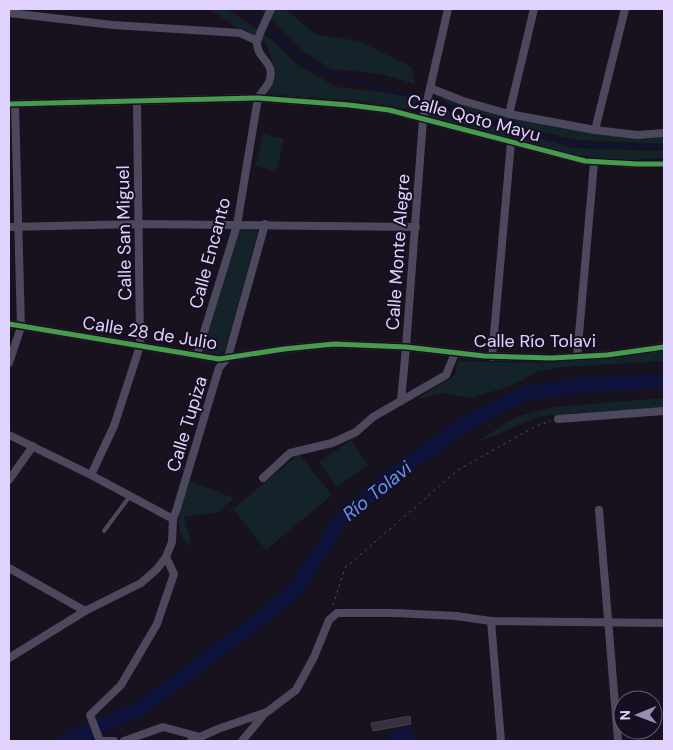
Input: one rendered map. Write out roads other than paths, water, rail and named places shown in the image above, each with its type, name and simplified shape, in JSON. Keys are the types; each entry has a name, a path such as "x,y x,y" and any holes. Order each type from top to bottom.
{"street":[{"path":"9,13 113,25 240,33 257,41 271,9"},
{"name":"Calle Monte Alegre","path":"400,401 416,227 423,119 448,9"},
{"path":"509,114 534,9"},
{"path":"595,130 625,9"},
{"name":"Calle Encanto","path":"197,354 237,224 258,98 269,82 271,71 269,63 259,53 257,41"},
{"path":"429,91 509,114 595,130 638,135 664,133"},
{"name":"Calle Qoto Mayu","path":"12,104 258,98 357,106 389,110 594,163 664,164"},
{"name":"Calle San Miguel","path":"91,476 114,426 140,346 137,102"},
{"path":"9,363 21,327 12,104"},
{"path":"492,356 512,142"},
{"path":"577,357 594,163"},
{"path":"9,226 265,224 416,227"},
{"name":"Calle Tupiza","path":"172,519 178,508 219,368 228,357 265,224"},
{"name":"Calle 28 de Julio","path":"9,324 219,359 334,344 406,348"},
{"name":"Calle Río Tolavi","path":"406,348 492,356 552,358 664,347"},
{"path":"263,478 290,453 332,443 356,432 372,417 446,375 455,353"},
{"path":"558,419 664,411"},
{"path":"9,435 172,519 172,542 166,556 157,569 141,583 85,611 9,658"},
{"path":"9,480 33,446"},
{"path":"599,510 618,741"},
{"path":"114,741 100,741 90,715 122,685 157,624 174,574 166,556"},
{"path":"9,568 85,611"},
{"path":"242,741 267,712 296,690 314,657 329,620 337,613 456,616 491,621 664,622"},
{"path":"491,621 501,741"},
{"path":"192,741 218,729 267,712"},
{"path":"124,741 163,727 200,737"}],"lane":[{"path":"104,531 130,496"}],"waterway":[{"path":"243,9 307,62 328,73 436,104 461,115 499,122 539,136 576,144 664,147"},
{"name":"Río Tolavi","path":"65,741 140,709 252,625 297,588 339,521 390,477 467,423 526,393 589,384 664,381"}]}
